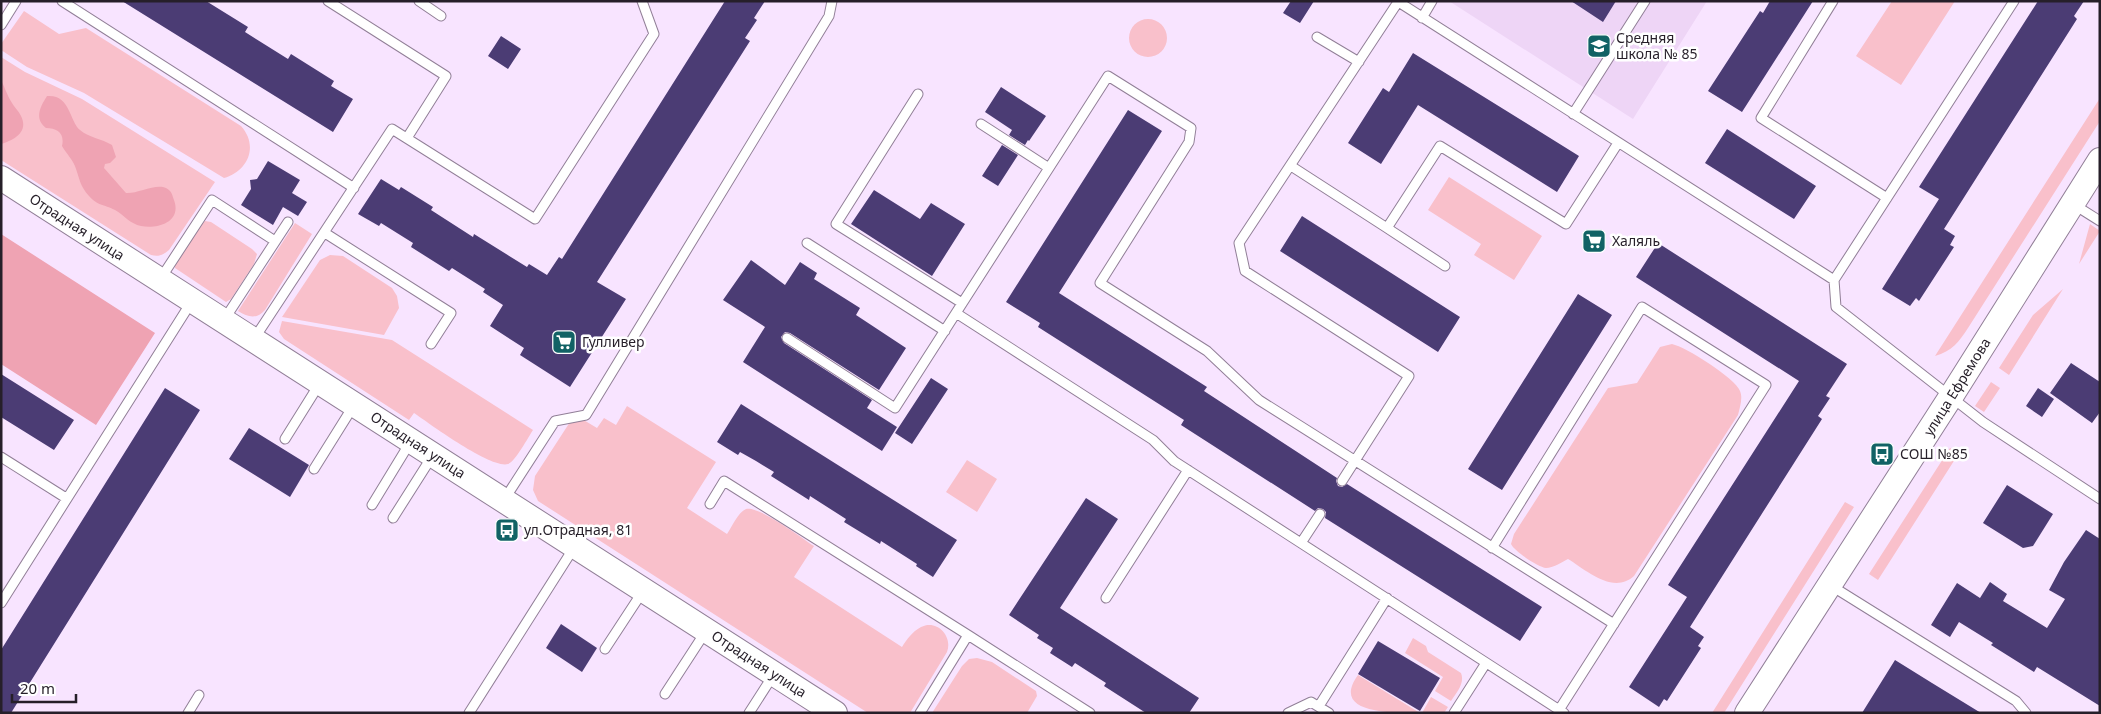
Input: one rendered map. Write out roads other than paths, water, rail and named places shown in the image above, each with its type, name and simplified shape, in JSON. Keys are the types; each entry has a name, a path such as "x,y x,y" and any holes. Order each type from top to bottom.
{"street":[{"name":"улица Ефремова","path":"1747,713 1950,398 2100,160"},
{"name":"Отрадная улица","path":"1,178 835,713"}],"lane":[{"path":"1,25 16,1"},
{"path":"62,1 354,188"},
{"path":"328,1 446,76 407,138"},
{"path":"419,1 441,16"},
{"path":"254,340 392,129 535,220 654,34 642,1"},
{"path":"504,500 554,421 586,414 829,16 832,1"},
{"path":"1422,18 1432,1"},
{"path":"1573,114 1645,1"},
{"path":"1833,1 1761,118 1887,198"},
{"path":"2014,1 1834,280 1836,307 1950,398 2004,437 2100,499"},
{"path":"1342,481 1409,376 1246,271 1240,243 1398,2 1834,280"},
{"path":"1317,36 1359,62"},
{"path":"787,338 895,408 1108,76 1191,128 1189,142 1100,283 1207,351 1258,400 1614,624"},
{"path":"918,94 836,224 962,304"},
{"path":"982,124 1049,168"},
{"path":"1387,228 1440,146 1566,224 1618,143"},
{"path":"1291,166 1445,266"},
{"path":"160,280 212,200 275,241"},
{"path":"2073,204 2100,221"},
{"path":"224,321 288,222"},
{"path":"325,233 451,313 431,344"},
{"path":"807,243 945,331"},
{"path":"1,603 192,301"},
{"path":"956,313 1153,440 1174,461 1562,711 1614,624 1766,385 1642,307 1492,548"},
{"path":"285,439 320,383"},
{"path":"314,469 354,405"},
{"path":"372,505 412,441"},
{"path":"393,518 433,455"},
{"path":"1,457 66,498"},
{"path":"1106,598 1188,470"},
{"path":"710,504 724,480 1090,713"},
{"path":"1301,543 1320,514"},
{"path":"469,713 575,546"},
{"path":"1830,585 2016,701 2026,713"},
{"path":"605,649 644,590"},
{"path":"1319,706 1387,598"},
{"path":"666,694 707,630"},
{"path":"920,713 968,636"},
{"path":"1454,713 1486,663"},
{"path":"749,713 774,674"},
{"path":"188,713 200,695"},
{"path":"1288,713 1310,702 1329,713"}],"place":[{"name":"Средняя школа № 85","path":"1599,46"},
{"name":"Халяль","path":"1594,241"},
{"name":"Гулливер","path":"564,342"},
{"name":"СОШ №85","path":"1882,454"},
{"name":"ул.Отрадная, 81","path":"507,530"}]}
